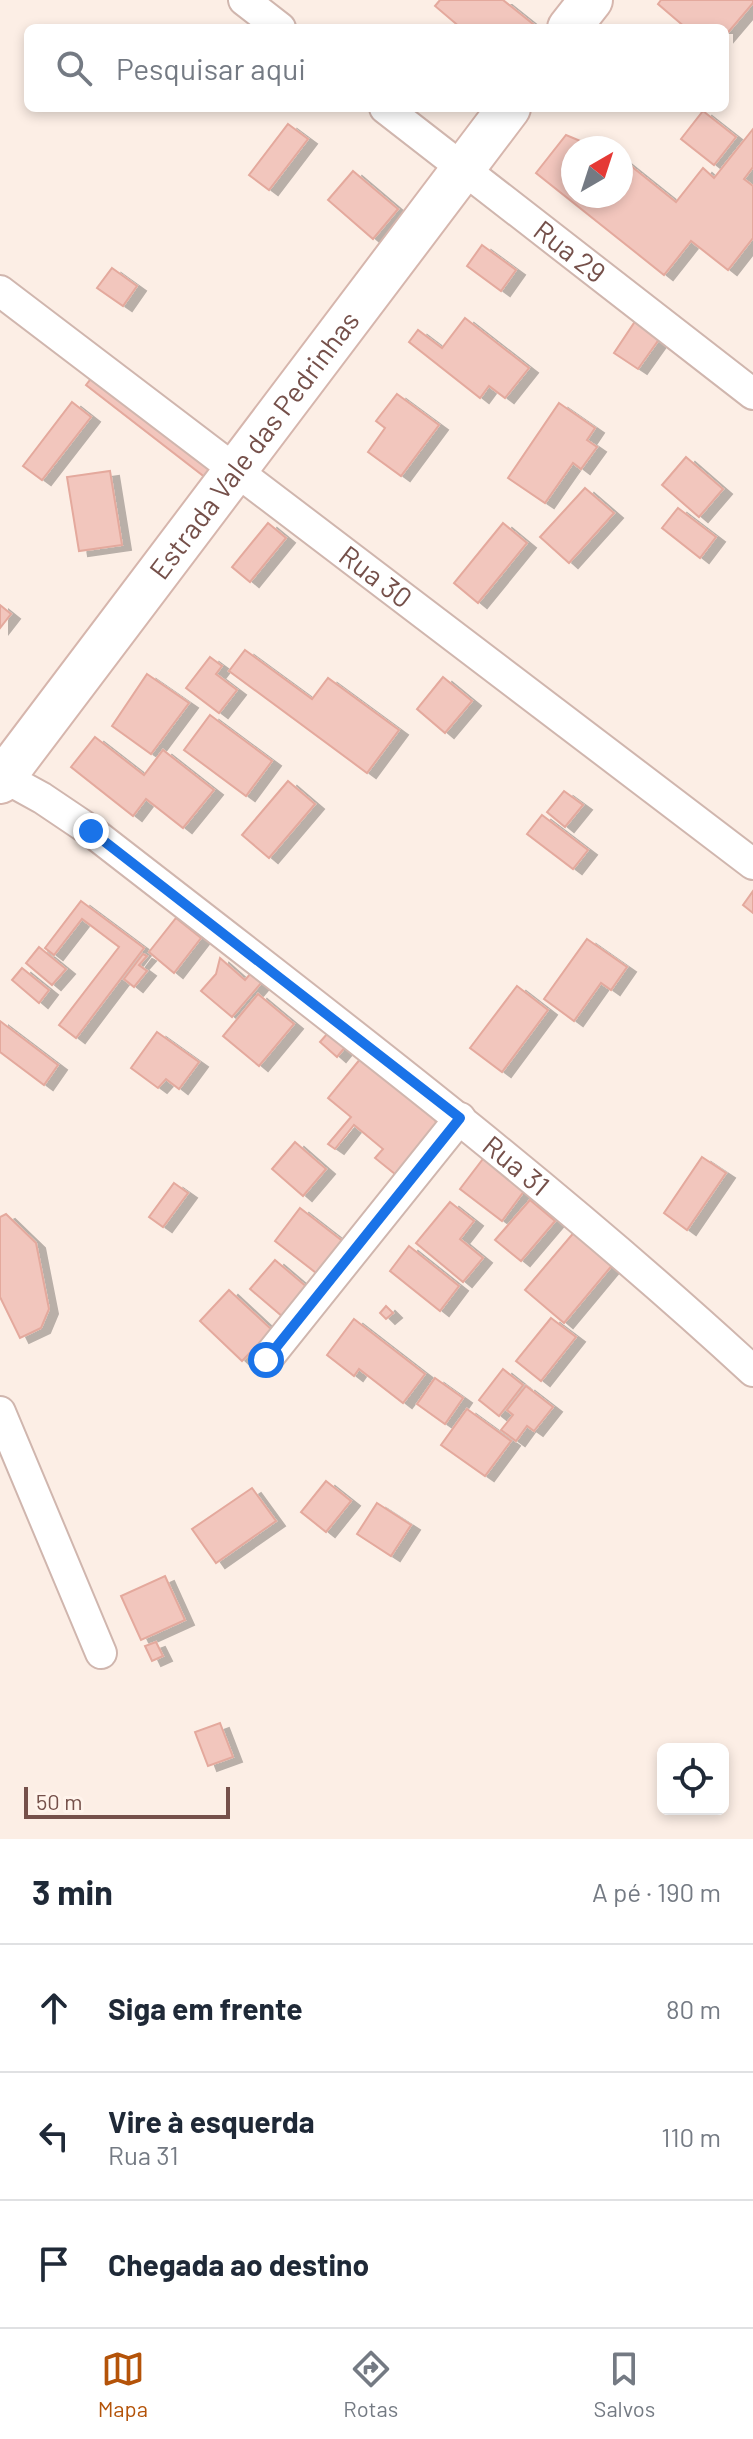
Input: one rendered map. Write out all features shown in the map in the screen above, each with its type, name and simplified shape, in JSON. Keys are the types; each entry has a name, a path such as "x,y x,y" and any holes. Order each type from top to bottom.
{"main road":[{"path":"572,24 591,0"},
{"name":"Estrada Vale das Pedrinhas","path":"1,778 506,112"}],"street":[{"path":"244,0 275,24"},
{"name":"Rua 29","path":"390,112 753,394"},
{"name":"Rua 30","path":"0,291 753,864"},
{"name":"Rua 31","path":"1,778 42,798 91,831 460,1118 693,1315 753,1371"},
{"path":"266,1360 460,1118"},
{"path":"0,1412 101,1653"}],"building":[{"path":"440,0 503,0 533,24 456,24 435,6"},
{"path":"661,0 753,0 729,31 729,24 681,24 658,4"},
{"path":"702,112 736,137 714,165 681,139"},
{"path":"288,124 308,139 269,190 249,175"},
{"path":"753,129 753,167 744,179 753,186 753,238 728,270 691,241 664,275 580,208 633,208 633,168 676,202 703,168 714,178"},
{"path":"561,141 561,193 536,173"},
{"path":"353,171 398,209 373,239 328,200"},
{"path":"482,245 516,270 501,291 467,266"},
{"path":"112,268 137,286 123,306 97,288"},
{"path":"642,311 667,328 638,369 614,353"},
{"path":"465,318 529,368 505,398 489,386 480,398 409,342 418,330 442,348"},
{"path":"97,371 217,464 206,478 86,385"},
{"path":"397,394 439,425 401,476 368,452 385,428 376,421"},
{"path":"72,402 91,417 42,480 23,466"},
{"path":"559,403 595,428 587,440 597,447 581,469 573,463 545,503 508,478"},
{"path":"686,457 723,489 699,517 662,485"},
{"path":"110,471 122,545 79,551 67,477"},
{"path":"585,488 614,513 569,563 540,537"},
{"path":"678,508 716,537 700,558 662,528"},
{"path":"268,523 286,538 250,582 232,567"},
{"path":"503,523 527,543 478,603 454,583"},
{"path":"0,605 11,614 0,628"},
{"path":"245,650 312,699 328,678 399,730 367,773 229,671"},
{"path":"210,657 222,666 216,674 237,690 219,713 186,688"},
{"path":"147,674 189,703 151,754 112,726"},
{"path":"443,677 472,701 445,733 417,709"},
{"path":"210,715 272,761 246,796 184,750"},
{"path":"95,737 144,775 163,750 214,790 183,828 146,799 133,816 71,767"},
{"path":"288,781 315,804 269,858 242,835"},
{"path":"564,791 583,805 565,827 547,812"},
{"path":"542,815 588,850 573,869 527,834"},
{"path":"753,891 753,913 743,905"},
{"path":"81,901 144,948 76,1038 59,1025 119,947 82,919 54,955 45,948"},
{"path":"176,918 201,938 174,973 149,952"},
{"path":"587,939 627,967 611,990 601,983 574,1021 544,999"},
{"path":"39,947 66,969 52,985 26,963"},
{"path":"143,954 147,956 139,965 147,971 134,987 124,979"},
{"path":"220,958 245,980 257,966 268,975 232,1017 201,991 216,974"},
{"path":"22,968 49,990 39,1003 12,980"},
{"path":"517,986 548,1010 502,1072 470,1048"},
{"path":"258,994 294,1024 259,1066 223,1036"},
{"path":"0,1021 58,1065 44,1085 0,1052"},
{"path":"335,1025 351,1040 337,1057 320,1042"},
{"path":"157,1032 199,1062 179,1089 166,1079 158,1088 131,1068"},
{"path":"361,1058 432,1115 440,1129 400,1178 375,1158 383,1149 354,1125 335,1149 328,1144 351,1117 328,1098"},
{"path":"295,1142 326,1169 303,1196 272,1169"},
{"path":"486,1155 527,1187 502,1221 460,1189"},
{"path":"702,1157 726,1173 687,1230 664,1213"},
{"path":"174,1183 188,1193 163,1227 149,1217"},
{"path":"530,1200 555,1221 521,1261 495,1240"},
{"path":"450,1202 474,1221 460,1239 483,1258 463,1282 416,1243"},
{"path":"300,1208 345,1243 320,1276 275,1241"},
{"path":"6,1214 36,1243 49,1309 41,1328 20,1338 0,1297 0,1217"},
{"path":"576,1230 614,1263 564,1323 525,1290"},
{"path":"409,1246 459,1286 440,1311 390,1271"},
{"path":"275,1260 308,1288 283,1317 250,1289"},
{"path":"229,1290 272,1330 242,1361 200,1321"},
{"path":"386,1306 393,1313 386,1319 380,1313"},
{"path":"551,1318 576,1337 541,1381 516,1361"},
{"path":"354,1319 425,1374 403,1403 359,1369 354,1376 327,1355"},
{"path":"503,1369 523,1385 499,1416 479,1400"},
{"path":"435,1378 463,1398 445,1424 417,1404"},
{"path":"526,1386 553,1407 534,1431 527,1426 516,1441 501,1430 513,1415 507,1410"},
{"path":"467,1409 511,1441 485,1476 441,1445"},
{"path":"326,1481 351,1501 326,1532 301,1512"},
{"path":"252,1488 276,1521 216,1563 192,1529"},
{"path":"377,1503 411,1525 391,1556 357,1534"},
{"path":"165,1576 185,1620 141,1640 121,1596"},
{"path":"156,1642 163,1656 152,1661 145,1646"},
{"path":"220,1723 233,1757 208,1766 195,1732"}],"route":[{"path":"91,831 460,1118 266,1360"}]}
